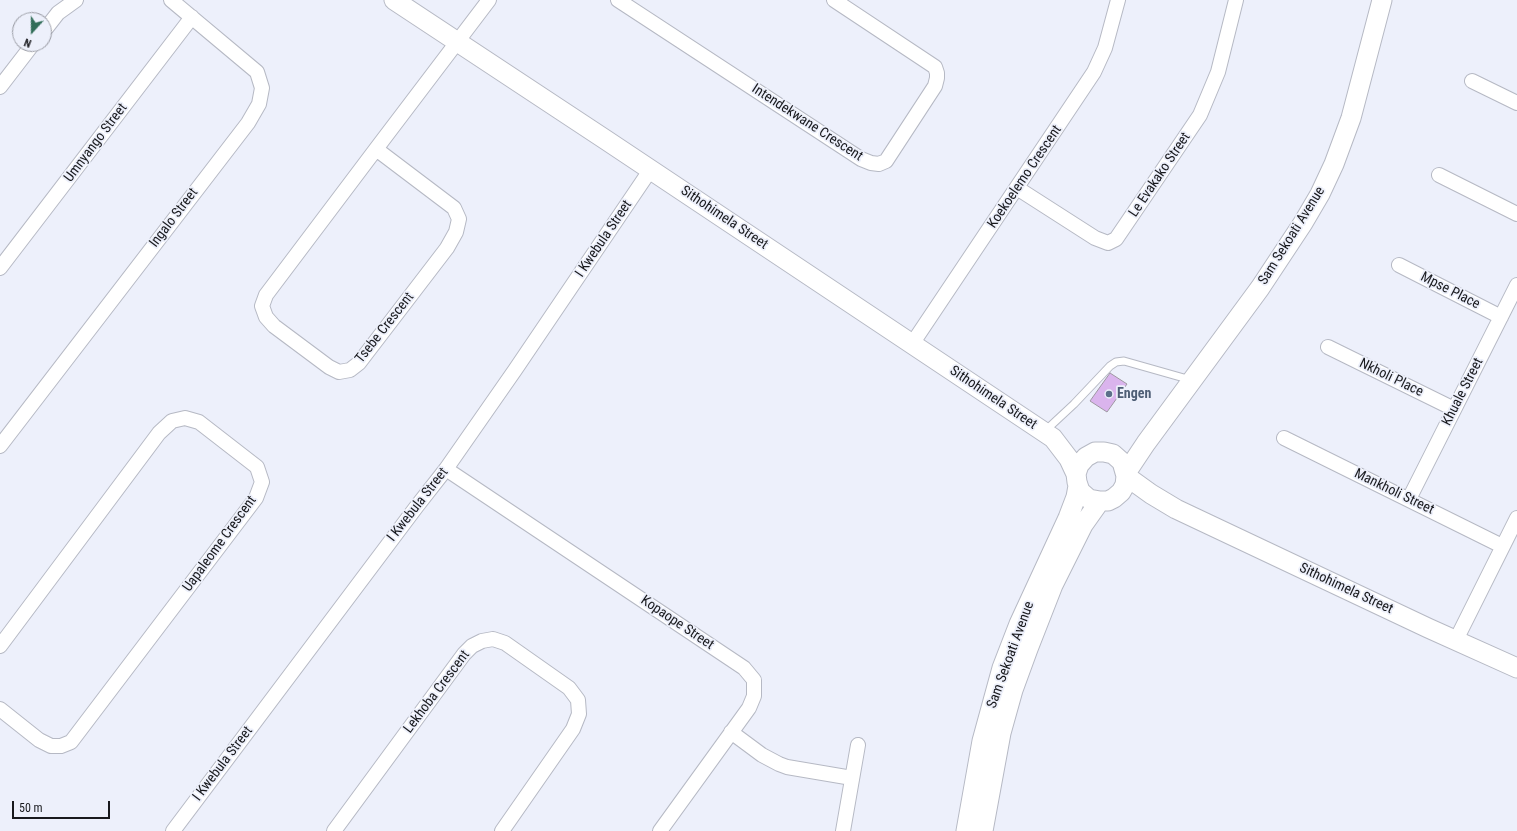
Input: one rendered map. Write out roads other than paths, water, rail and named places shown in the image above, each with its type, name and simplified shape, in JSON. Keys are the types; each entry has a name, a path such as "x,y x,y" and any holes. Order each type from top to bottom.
{"street":[{"path":"52,20 58,13 76,0"},
{"name":"Ingalo Street","path":"0,446 248,122 259,104 262,88 257,72 171,0"},
{"name":"Sithohimela Street","path":"394,0 1048,435 1069,459 1077,480"},
{"name":"Tsebe Crescent","path":"376,149 454,208 459,219 456,232 447,248 359,363 350,370 339,372 329,367 274,326 266,317 262,306 266,295 457,41 489,0"},
{"name":"Intendekwane Crescent","path":"618,0 861,159 870,163 879,164 886,161 935,86 937,73 935,67 834,0"},
{"name":"Koekoelemo Crescent","path":"912,344 1018,188 1097,67 1105,48 1118,0"},
{"name":"Le Evakako Street","path":"1018,188 1095,238 1108,243 1116,239 1200,114 1218,72 1236,0"},
{"name":"Sam Sekoati Avenue","path":"1126,475 1146,443 1260,288 1304,223 1320,194 1334,164 1351,118 1382,0"},
{"name":"Umnyango Street","path":"0,268 192,17"},
{"path":"0,87 27,52"},
{"path":"1472,81 1517,103"},
{"name":"I Kwebula Street","path":"172,831 446,469 651,170"},
{"path":"1439,174 1517,214"},
{"name":"Mpse Place","path":"1399,265 1501,317"},
{"name":"Khuale Street","path":"1410,499 1454,408 1517,285"},
{"name":"Nkholi Place","path":"1328,347 1454,408"},
{"name":"Uapaleome Crescent","path":"0,646 159,433 172,421 185,418 199,422 257,467 262,482 256,498 71,742 61,746 51,746 39,740 0,709"},
{"name":"Sithohimela Street","path":"1048,435 1104,453"},
{"name":"Mankholi Street","path":"1284,438 1410,499 1502,546"},
{"path":"1104,453 1122,462 1126,475 1125,485 1121,492 1107,500 1089,498 1084,495 1077,480 1082,460 1104,453 1146,443"},
{"name":"Kopaope Street","path":"446,469 744,668 754,680 754,696 749,708 660,831"},
{"name":"Sithohimela Street","path":"1126,475 1176,509 1517,668"},
{"name":"Sam Sekoati Avenue","path":"966,831 982,741 1002,668 1019,624 1072,509 1077,480"},
{"name":"Sithohimela Street","path":"1107,500 1133,498 1176,509"},
{"name":"Sam Sekoati Avenue","path":"983,831 1001,733 1013,690 1053,585 1083,525 1107,500"},
{"path":"1456,640 1517,518"},
{"name":"Lekhoba Crescent","path":"334,831 464,654 472,646 482,641 493,639 505,643 568,688 578,700 579,714 573,729 502,831"},
{"path":"731,732 762,755 779,764 787,767 852,778"},
{"path":"843,831 858,745"}],"lane":[{"path":"1048,435 1074,404 1110,366 1116,362 1130,362 1193,380"}],"place":[{"name":"Engen","path":"1109,394"}]}
